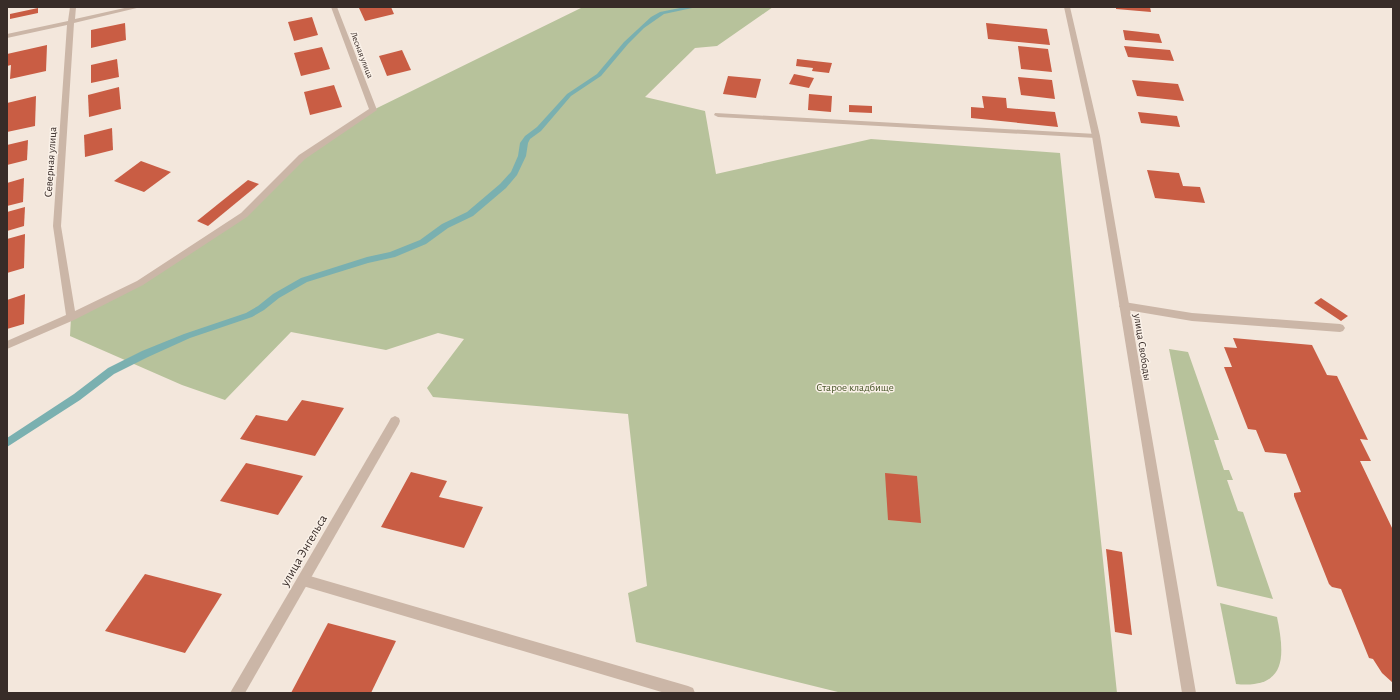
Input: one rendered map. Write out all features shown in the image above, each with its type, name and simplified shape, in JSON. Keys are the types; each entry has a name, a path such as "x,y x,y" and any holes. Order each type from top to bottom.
{"street":[{"name":"Северная улица","path":"71,317 57,226 73,7"},
{"path":"7,36 138,7"},
{"name":"Лесная улица","path":"71,317 140,283 244,215 302,156 373,110 334,7"},
{"name":"улица Свободы","path":"1067,7 1096,136 1189,693"},
{"path":"718,115 1096,136"},
{"path":"1124,306 1192,317 1340,328"},
{"path":"7,345 71,317"},
{"name":"улица Энгельса","path":"237,693 394,421"},
{"path":"303,580 688,693"}],"green space":[{"name":"Старое кладбище","path":"583,7 773,7 717,46 695,48 645,97 705,111 716,174 871,139 1060,153 1117,693 842,693 636,642 628,593 647,586 628,414 433,397 427,388 464,339 438,333 386,350 291,332 225,400 182,385 70,336 71,317 140,283 244,215 302,157 373,110"},
{"path":"1169,349 1188,352 1219,440 1214,440 1224,470 1229,470 1233,480 1227,480 1238,511 1243,512 1273,599 1217,586"},
{"path":"1220,603 1277,617 1280,631 1281,657 1279,667 1273,675 1265,681 1253,684 1236,684"}],"building":[{"path":"391,7 394,14 365,21 359,8"},
{"path":"1116,7 1150,7 1151,12 1116,9"},
{"path":"38,8 38,13 10,19 10,14"},
{"path":"312,17 318,35 294,41 288,22"},
{"path":"125,23 126,40 91,48 91,30"},
{"path":"986,23 1047,29 1050,45 988,39"},
{"path":"1123,30 1159,34 1162,43 1125,40"},
{"path":"47,45 46,71 10,79 11,65 7,66 7,54"},
{"path":"1018,46 1048,49 1052,72 1021,69"},
{"path":"1124,46 1170,50 1174,61 1128,57"},
{"path":"322,47 330,69 301,76 294,53"},
{"path":"402,50 411,70 387,76 379,56"},
{"path":"117,59 119,77 91,83 91,65"},
{"path":"797,59 832,63 829,73 812,71 813,68 796,66"},
{"path":"794,74 814,78 809,88 789,84"},
{"path":"728,76 761,79 756,98 723,94"},
{"path":"1018,77 1052,80 1055,99 1021,95"},
{"path":"1132,80 1178,84 1184,101 1137,96"},
{"path":"334,85 342,107 310,115 304,92"},
{"path":"119,87 121,109 89,117 88,95"},
{"path":"809,94 832,96 831,112 808,110"},
{"path":"36,96 35,126 7,132 7,103"},
{"path":"982,96 1006,98 1007,108 1055,112 1058,127 971,118 971,107 984,108"},
{"path":"849,105 872,106 872,113 849,112"},
{"path":"1138,112 1177,116 1180,127 1141,123"},
{"path":"112,128 113,150 85,157 84,135"},
{"path":"28,140 27,160 7,165 7,145"},
{"path":"141,161 171,172 144,192 114,181"},
{"path":"1147,170 1179,173 1183,186 1200,187 1205,203 1155,198"},
{"path":"24,178 23,202 7,206 7,183"},
{"path":"248,180 259,184 208,226 197,221"},
{"path":"25,207 24,226 7,231 7,212"},
{"path":"25,234 24,268 7,273 7,239"},
{"path":"25,294 24,324 7,329 7,300"},
{"path":"1321,298 1348,316 1341,321 1314,303"},
{"path":"1233,338 1312,345 1327,375 1337,376 1368,440 1360,439 1371,461 1360,461 1393,530 1393,683 1382,673 1373,659 1369,658 1341,589 1332,587 1329,584 1294,496 1294,493 1301,492 1286,454 1265,452 1256,430 1248,429 1224,367 1232,367 1224,347 1237,348"},
{"path":"302,400 344,408 315,456 240,439 256,415 287,421"},
{"path":"246,463 303,476 278,515 220,501"},
{"path":"411,472 447,481 439,497 483,507 464,548 381,527"},
{"path":"885,473 917,476 921,523 888,520"},
{"path":"1106,549 1122,552 1132,635 1115,632"},
{"path":"145,574 222,594 185,653 105,631"},
{"path":"328,623 396,641 371,693 291,693"}],"waterway":[{"path":"7,443 77,397 111,371 145,354 187,336 249,315 276,296 304,280 367,260 392,255 423,242 445,226 470,214 503,186 514,173 522,156 524,143 527,138 539,129 569,95 599,75 626,43 642,27 662,13 694,7"}]}
